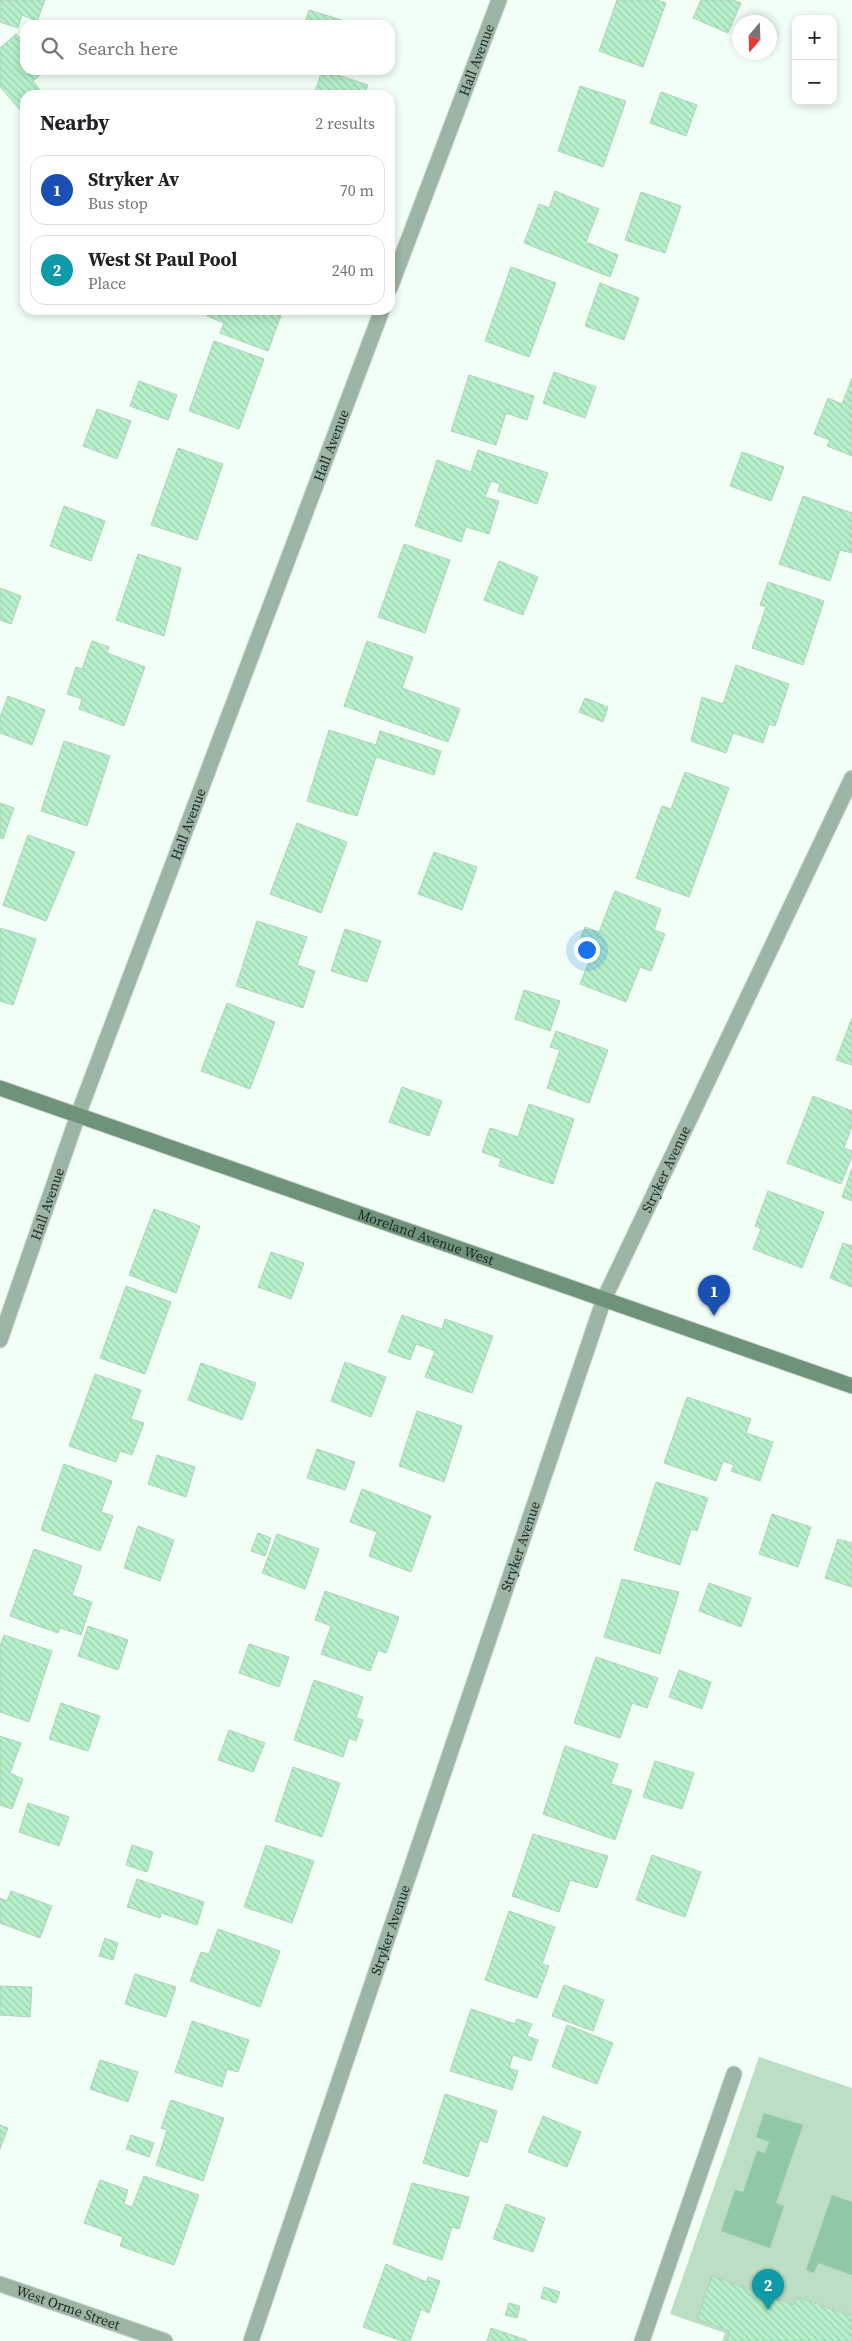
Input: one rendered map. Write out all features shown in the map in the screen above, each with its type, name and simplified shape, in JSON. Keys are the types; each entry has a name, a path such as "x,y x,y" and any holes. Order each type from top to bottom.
{"street":[{"name":"Hall Avenue","path":"395,275 499,0"},
{"name":"Hall Avenue","path":"0,1340 78,1115 380,315"},
{"name":"Stryker Avenue","path":"251,2341 604,1299 852,778"},
{"name":"Moreland Avenue West","path":"0,1088 852,1386"},
{"path":"642,2341 734,2074"},
{"name":"West Orme Street","path":"0,2284 165,2341"}],"shaded area":[{"path":"759,2057 852,2088 852,2341 722,2341 725,2333 670,2314"},
{"path":"764,2113 803,2125 776,2203 784,2206 770,2248 721,2231 735,2190 743,2192 757,2151 765,2153 769,2142 756,2137"},
{"path":"832,2195 852,2202 852,2275 818,2263 814,2273 806,2270"}],"building":[{"path":"0,0 45,0 37,20 22,15 18,28 0,22"},
{"path":"617,0 657,0 666,3 643,67 599,51"},
{"path":"701,0 733,0 741,3 736,15 732,15 732,24 728,33 693,18"},
{"path":"309,10 341,20 306,20"},
{"path":"16,34 20,38 20,75 40,75 33,81 40,90 20,90 20,110 0,87 0,48"},
{"path":"320,75 337,75 368,85 366,90 316,90"},
{"path":"580,86 626,101 603,167 558,151"},
{"path":"661,92 697,105 686,136 650,123"},
{"path":"555,191 599,209 586,242 618,255 610,277 524,243 539,204 549,208"},
{"path":"641,192 681,206 665,253 625,240"},
{"path":"511,267 556,283 529,357 485,341"},
{"path":"600,283 639,298 624,340 585,326"},
{"path":"281,315 268,351 220,333 224,323 207,316"},
{"path":"214,341 264,359 239,429 189,411"},
{"path":"554,372 596,387 585,418 543,403"},
{"path":"469,375 534,396 527,420 506,413 496,445 451,431"},
{"path":"852,378 852,456 827,446 830,440 814,434 828,398 842,404"},
{"path":"139,381 177,395 168,420 130,406"},
{"path":"97,409 131,421 117,459 83,446"},
{"path":"178,448 223,464 197,540 151,525"},
{"path":"478,450 548,473 537,504 498,491 500,484 491,481 485,497 499,501 489,534 466,527 461,542 415,526 437,460 471,472"},
{"path":"742,452 784,467 771,501 730,486"},
{"path":"803,496 852,513 852,553 840,550 830,581 779,564"},
{"path":"64,506 105,521 91,561 50,546"},
{"path":"404,544 450,560 425,633 378,617"},
{"path":"138,554 181,568 164,636 116,620"},
{"path":"499,561 538,577 523,615 484,600"},
{"path":"768,582 824,601 803,665 752,648 766,607 760,605"},
{"path":"0,588 21,596 11,624 0,620"},
{"path":"92,641 109,647 107,653 145,667 124,726 79,709 82,699 67,694 76,667 82,669"},
{"path":"367,641 413,657 402,688 460,709 448,742 344,706"},
{"path":"736,665 789,684 775,726 769,724 763,743 733,733 726,753 691,741 702,697 723,704"},
{"path":"8,696 45,710 32,745 0,733 0,717"},
{"path":"585,698 608,707 603,722 579,712"},
{"path":"329,730 376,745 380,731 441,751 434,775 376,757 357,816 307,801"},
{"path":"64,741 110,756 87,826 41,811"},
{"path":"685,772 729,788 689,897 636,878 662,806 671,809"},
{"path":"0,803 14,808 3,839 0,838"},
{"path":"297,823 347,842 321,913 270,894"},
{"path":"28,835 75,852 46,921 3,905"},
{"path":"434,852 477,867 462,910 418,894"},
{"path":"615,891 661,909 654,930 665,934 651,971 640,967 626,1002 580,984 592,954 577,948 585,927 599,932"},
{"path":"257,921 307,937 297,965 315,971 303,1008 236,986"},
{"path":"0,928 36,939 13,1005 0,1001"},
{"path":"345,929 381,941 367,982 331,971"},
{"path":"524,990 560,1001 550,1031 515,1019"},
{"path":"227,1003 275,1022 250,1089 201,1071"},
{"path":"852,1018 852,1065 836,1060"},
{"path":"556,1031 608,1050 589,1103 547,1088 560,1050 550,1047"},
{"path":"402,1087 442,1101 429,1136 389,1122"},
{"path":"813,1096 852,1111 852,1126 844,1148 852,1151 852,1156 841,1184 787,1163"},
{"path":"529,1104 574,1119 553,1184 499,1166 501,1159 482,1152 490,1128 518,1137"},
{"path":"852,1168 852,1201 842,1197"},
{"path":"768,1191 824,1212 802,1268 753,1249 761,1229 755,1226"},
{"path":"154,1209 200,1226 176,1293 129,1275"},
{"path":"843,1243 852,1246 852,1287 830,1278"},
{"path":"271,1252 304,1263 291,1299 258,1287"},
{"path":"126,1286 171,1302 145,1374 100,1358"},
{"path":"402,1315 442,1329 445,1319 493,1336 472,1393 425,1377 435,1351 416,1344 410,1360 388,1352"},
{"path":"345,1362 386,1377 371,1417 331,1401"},
{"path":"201,1363 256,1383 242,1420 188,1400"},
{"path":"95,1374 141,1390 131,1419 144,1423 132,1455 120,1451 116,1462 69,1446"},
{"path":"687,1397 751,1419 746,1433 773,1442 760,1481 731,1471 734,1465 723,1461 716,1481 664,1463"},
{"path":"417,1411 462,1426 444,1482 399,1466"},
{"path":"317,1449 355,1462 345,1490 307,1478"},
{"path":"157,1455 195,1467 186,1497 148,1484"},
{"path":"64,1464 112,1481 101,1512 113,1516 100,1551 41,1530"},
{"path":"656,1482 708,1498 697,1531 691,1529 680,1565 634,1550"},
{"path":"362,1489 431,1516 411,1572 369,1556 377,1532 350,1522"},
{"path":"772,1514 811,1527 798,1567 759,1554"},
{"path":"138,1526 174,1540 160,1581 124,1568"},
{"path":"258,1533 271,1538 265,1556 251,1551"},
{"path":"277,1534 319,1549 305,1589 262,1573"},
{"path":"838,1539 852,1543 852,1587 825,1578"},
{"path":"34,1549 82,1566 72,1595 92,1602 81,1635 60,1628 58,1633 10,1616"},
{"path":"622,1579 679,1592 660,1654 604,1637"},
{"path":"709,1583 751,1598 741,1627 699,1611"},
{"path":"325,1591 399,1617 386,1653 378,1650 370,1671 321,1654 331,1626 315,1620"},
{"path":"88,1626 128,1640 118,1670 78,1656"},
{"path":"4,1635 52,1651 29,1722 0,1712 0,1646"},
{"path":"249,1644 289,1657 279,1687 239,1673"},
{"path":"596,1657 658,1678 647,1708 632,1703 620,1738 574,1723"},
{"path":"679,1670 711,1682 702,1709 669,1697"},
{"path":"314,1680 363,1697 356,1718 363,1720 356,1741 349,1738 343,1757 294,1740"},
{"path":"61,1703 100,1716 88,1751 49,1739"},
{"path":"229,1730 265,1743 253,1772 218,1760"},
{"path":"0,1736 21,1743 10,1773 23,1779 12,1809 0,1805"},
{"path":"565,1746 618,1764 611,1784 632,1790 615,1840 543,1814"},
{"path":"655,1761 694,1773 682,1809 643,1797"},
{"path":"293,1767 340,1783 322,1837 275,1821"},
{"path":"28,1803 69,1817 59,1846 19,1832"},
{"path":"533,1834 608,1856 597,1888 570,1880 559,1912 512,1896"},
{"path":"132,1845 153,1852 147,1872 126,1865"},
{"path":"266,1845 314,1861 292,1923 244,1907"},
{"path":"652,1855 701,1872 685,1917 636,1900"},
{"path":"137,1879 204,1902 197,1925 161,1913 160,1918 127,1907"},
{"path":"11,1891 52,1906 40,1938 0,1923 0,1898 7,1901"},
{"path":"509,1911 555,1927 542,1964 549,1966 537,1998 485,1980"},
{"path":"218,1929 280,1951 260,2007 190,1981 201,1952 209,1954"},
{"path":"105,1938 118,1943 113,1960 99,1956"},
{"path":"135,1974 176,1987 166,2017 125,2004"},
{"path":"564,1985 604,2000 593,2031 552,2016"},
{"path":"0,1986 32,1987 30,2017 0,2015"},
{"path":"471,2009 515,2024 517,2019 532,2024 527,2036 538,2040 531,2061 513,2055 509,2068 518,2071 512,2090 450,2071"},
{"path":"192,2021 249,2040 238,2072 227,2069 222,2087 175,2072"},
{"path":"567,2025 613,2043 597,2084 552,2067"},
{"path":"100,2060 138,2072 128,2102 90,2089"},
{"path":"445,2094 497,2111 487,2143 480,2140 468,2177 423,2163"},
{"path":"171,2100 224,2118 203,2181 156,2165 167,2130 161,2128"},
{"path":"543,2116 581,2132 567,2167 528,2152"},
{"path":"0,2125 8,2128 0,2149"},
{"path":"131,2135 154,2143 149,2157 126,2149"},
{"path":"144,2176 199,2195 174,2265 120,2246 123,2237 84,2223 100,2180 128,2190 124,2204 132,2207"},
{"path":"412,2183 469,2197 459,2229 452,2227 442,2260 393,2244"},
{"path":"506,2204 545,2218 533,2252 493,2239"},
{"path":"386,2264 426,2282 428,2277 440,2281 429,2313 421,2309 410,2341 402,2341 363,2327"},
{"path":"712,2276 794,2305 797,2297 852,2316 852,2341 727,2341 730,2331 697,2319"},
{"path":"544,2287 560,2292 556,2303 541,2298"},
{"path":"509,2303 520,2306 517,2318 505,2315"},
{"path":"491,2328 527,2340 527,2341 487,2341"}],"place":[{"name":"Stryker Av","path":"714,1316"},
{"name":"West St Paul Pool","path":"768,2310"}]}
